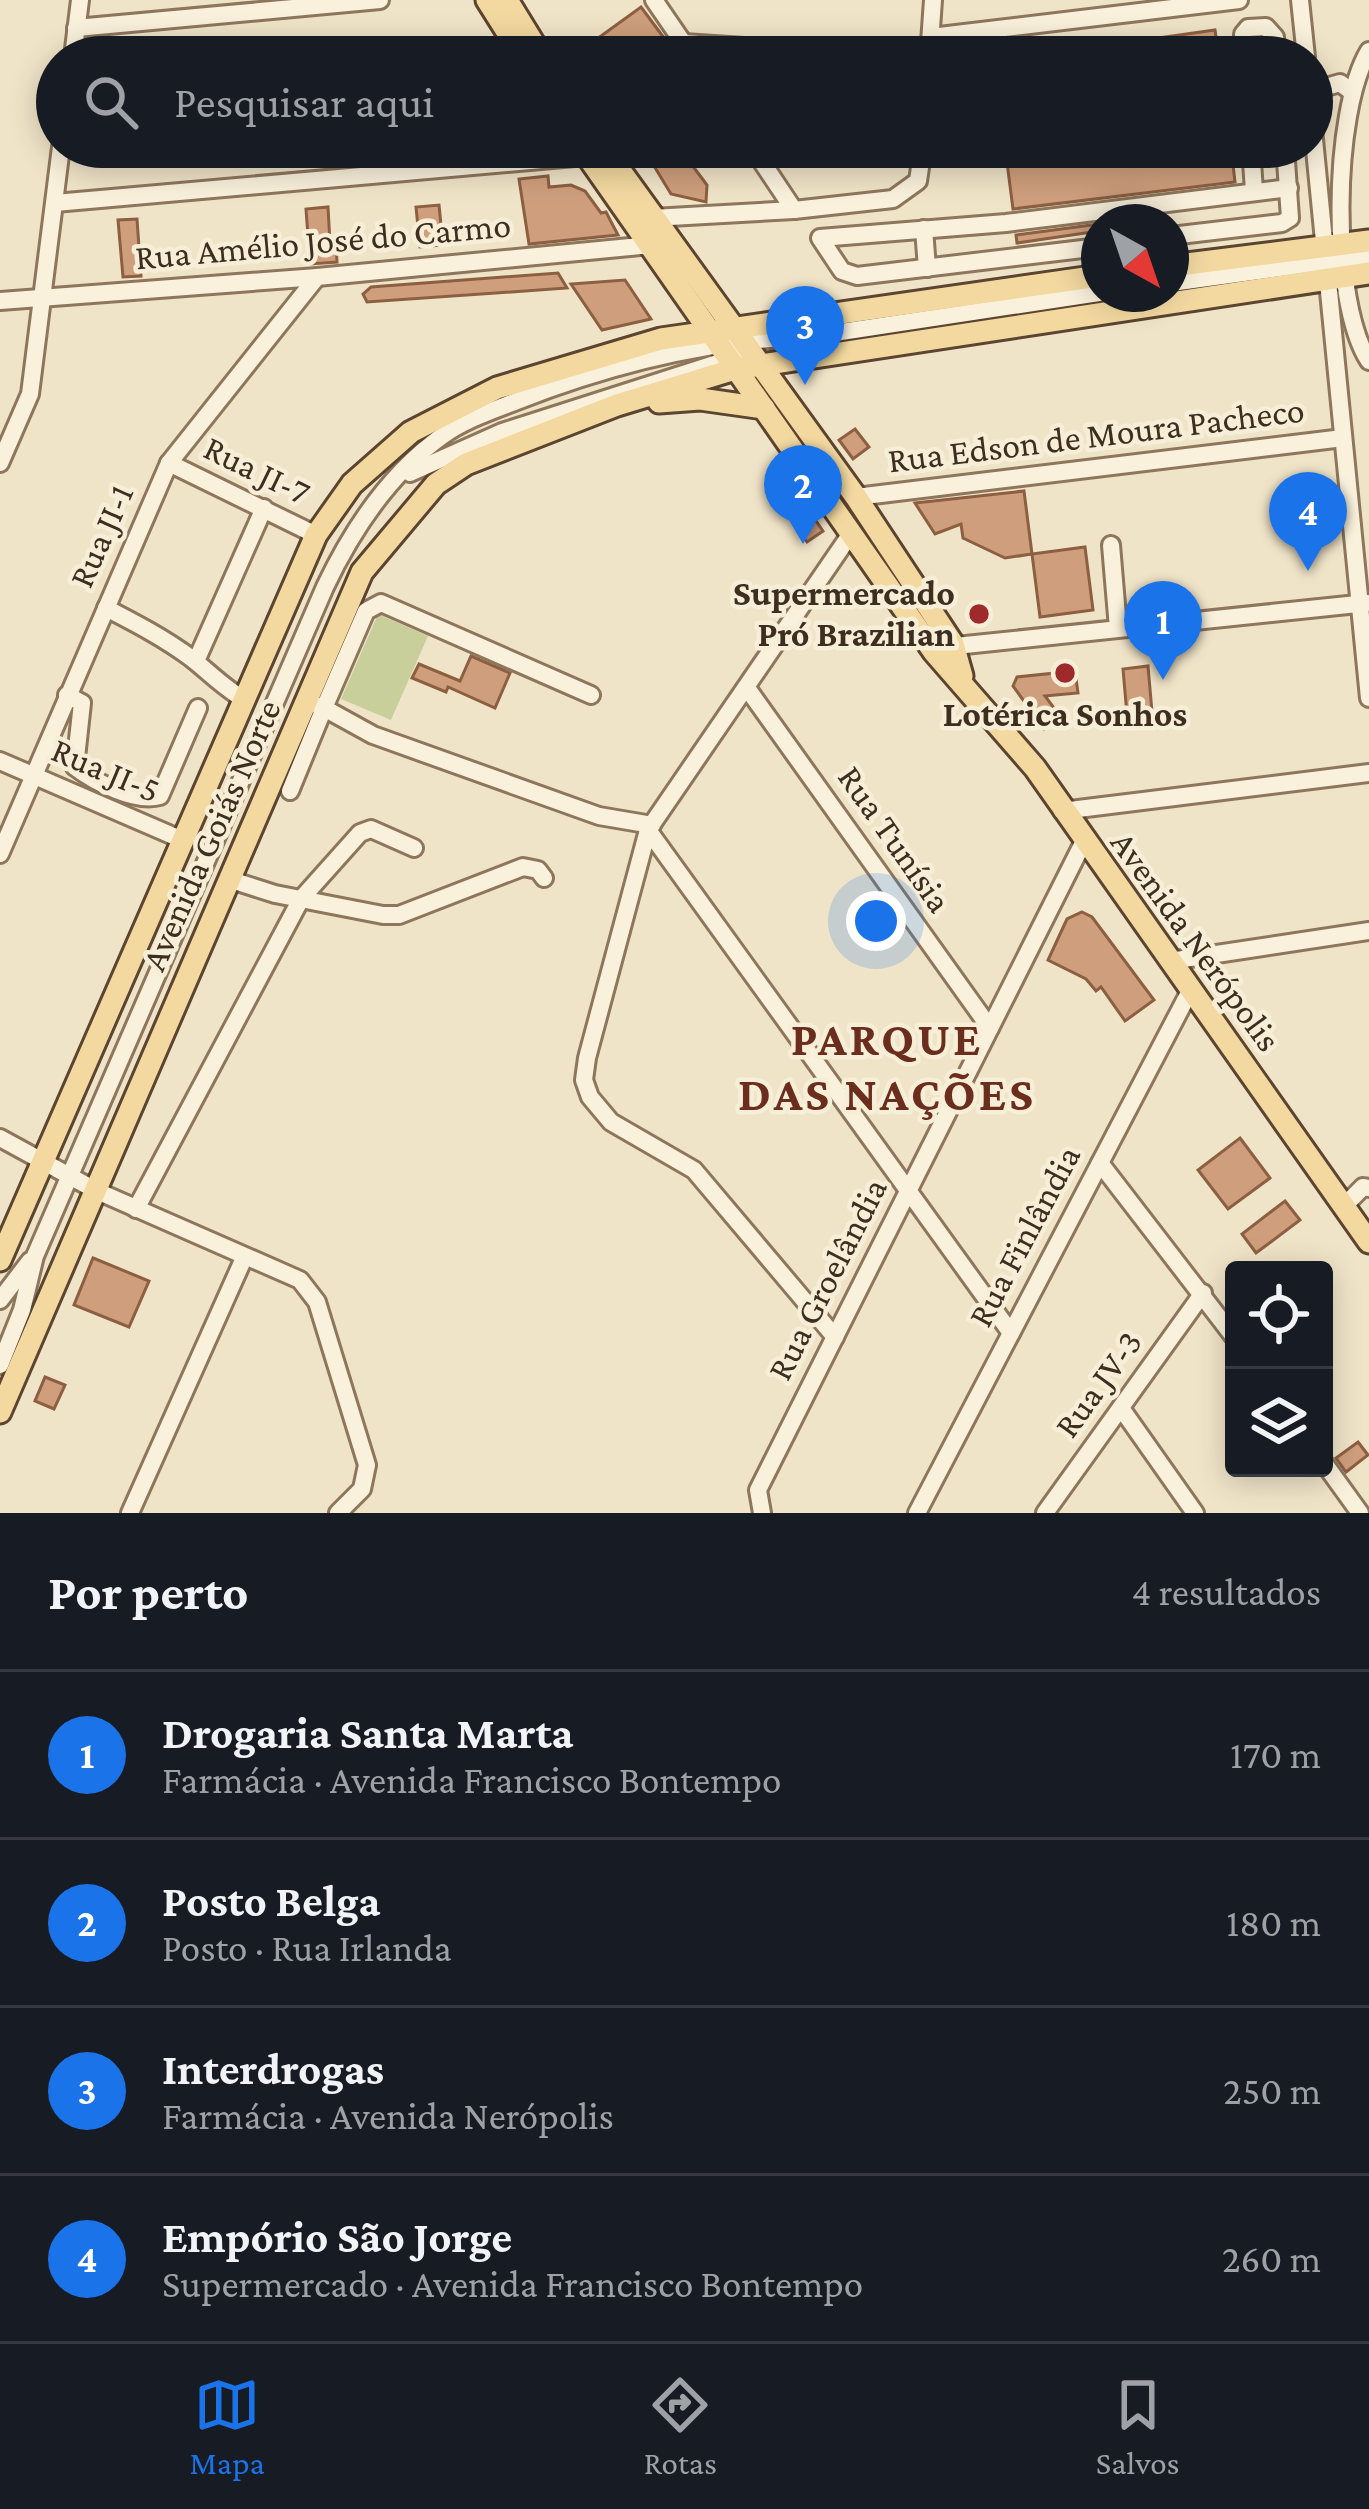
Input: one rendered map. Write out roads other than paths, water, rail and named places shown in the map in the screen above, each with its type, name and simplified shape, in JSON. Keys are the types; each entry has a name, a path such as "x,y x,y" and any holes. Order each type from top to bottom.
{"main road":[{"path":"487,0 510,36"},
{"path":"507,0 529,36"},
{"path":"605,168 683,299 735,349"},
{"path":"609,168 716,306 735,349"},
{"path":"735,349 1340,263 1369,241"},
{"path":"1189,263 1216,259 1340,263"},
{"path":"716,306 772,322 1081,279"},
{"path":"662,339 683,299"},
{"path":"616,405 735,349 772,322"},
{"name":"Avenida Goiás Norte","path":"0,1260 316,536 352,484 411,432 497,388 662,339 735,349"},
{"name":"Avenida Nerópolis","path":"735,349 764,408 852,532 944,648"},
{"name":"Avenida Nerópolis","path":"735,349 856,497 964,682 1035,768 1369,1242"},
{"path":"616,405 700,399 764,408"},
{"name":"Avenida Goiás Norte","path":"0,1412 228,879 315,704 362,572 436,484 466,464 616,405"}],"street":[{"path":"75,36 80,0"},
{"path":"76,28 380,0"},
{"path":"655,0 679,36"},
{"path":"931,36 933,0"},
{"path":"939,36 1238,0"},
{"path":"1300,0 1304,36"},
{"path":"1243,36 1248,28 1266,27 1274,36"},
{"path":"1369,51 1356,73 1341,160 1334,346 1364,603 1369,698"},
{"path":"1333,84 1340,82 1352,92"},
{"path":"0,463 30,394 59,168"},
{"path":"55,203 418,168"},
{"path":"768,168 849,275 1081,249"},
{"path":"652,218 800,210 893,199 912,188 921,168"},
{"path":"1252,168 1254,191"},
{"path":"1189,234 1282,223 1290,218 1287,168"},
{"path":"1322,168 1355,338 1369,361"},
{"path":"820,238 1006,223 1289,188"},
{"path":"924,229 927,268"},
{"path":"1216,259 1214,247 1221,230"},
{"name":"Rua Amélio José do Carmo","path":"0,301 316,277 651,244"},
{"path":"1044,254 1047,284"},
{"path":"1189,281 1369,256"},
{"name":"Rua JI-1","path":"0,854 169,464 316,277"},
{"path":"0,1365 22,1310 34,1256 325,587 366,513 429,447 461,424 560,382 644,357 735,349 1081,296"},
{"path":"1334,346 1355,338"},
{"path":"398,478 502,432 735,349"},
{"name":"Rua Edson de Moura Pacheco","path":"856,497 1343,439"},
{"name":"Rua JI-7","path":"169,464 316,536"},
{"path":"196,662 264,508"},
{"path":"835,1337 694,1170 611,1122 590,1097 584,1080 650,828 852,532"},
{"path":"1111,545 1118,628"},
{"path":"290,791 315,704 365,611 381,603 591,695"},
{"path":"944,648 1364,603"},
{"path":"106,608 157,634 244,700"},
{"name":"Rua Tunísia","path":"747,688 990,1028"},
{"path":"68,695 82,703 75,767 148,800 160,796 198,708"},
{"path":"315,704 374,734 599,816 650,828 1011,1333"},
{"name":"Rua JI-5","path":"0,761 185,841"},
{"path":"1062,811 1369,773"},
{"path":"136,1209 301,899 360,833 371,829 415,848"},
{"name":"Rua Groelândia","path":"762,1513 758,1490 1084,841"},
{"path":"228,879 301,899 399,915 524,867 538,870 544,878"},
{"path":"1170,961 1369,931"},
{"name":"Rua Finlândia","path":"919,1512 1191,989"},
{"path":"0,1138 97,1191 300,1280 317,1302 367,1465 362,1490 338,1513"},
{"path":"1100,1162 1225,1325"},
{"path":"1344,1205 1363,1187 1369,1188"},
{"path":"0,1300 34,1256"},
{"path":"130,1513 244,1258"},
{"name":"Rua JV-3","path":"1045,1513 1203,1294"},
{"path":"1121,1408 1195,1513"},
{"path":"1333,1476 1360,1513"}],"place":[{"name":"Interdrogas","path":"805,385"},
{"name":"Posto Belga","path":"803,544"},
{"name":"Empório São Jorge","path":"1308,571"},
{"name":"Supermercado Pró Brazilian","path":"979,614"},
{"name":"Lotérica Sonhos","path":"1065,673"},
{"name":"Drogaria Santa Marta","path":"1163,680"}],"district":[{"name":"PARQUE DAS NAÇÕES","path":"887,1066"}]}
